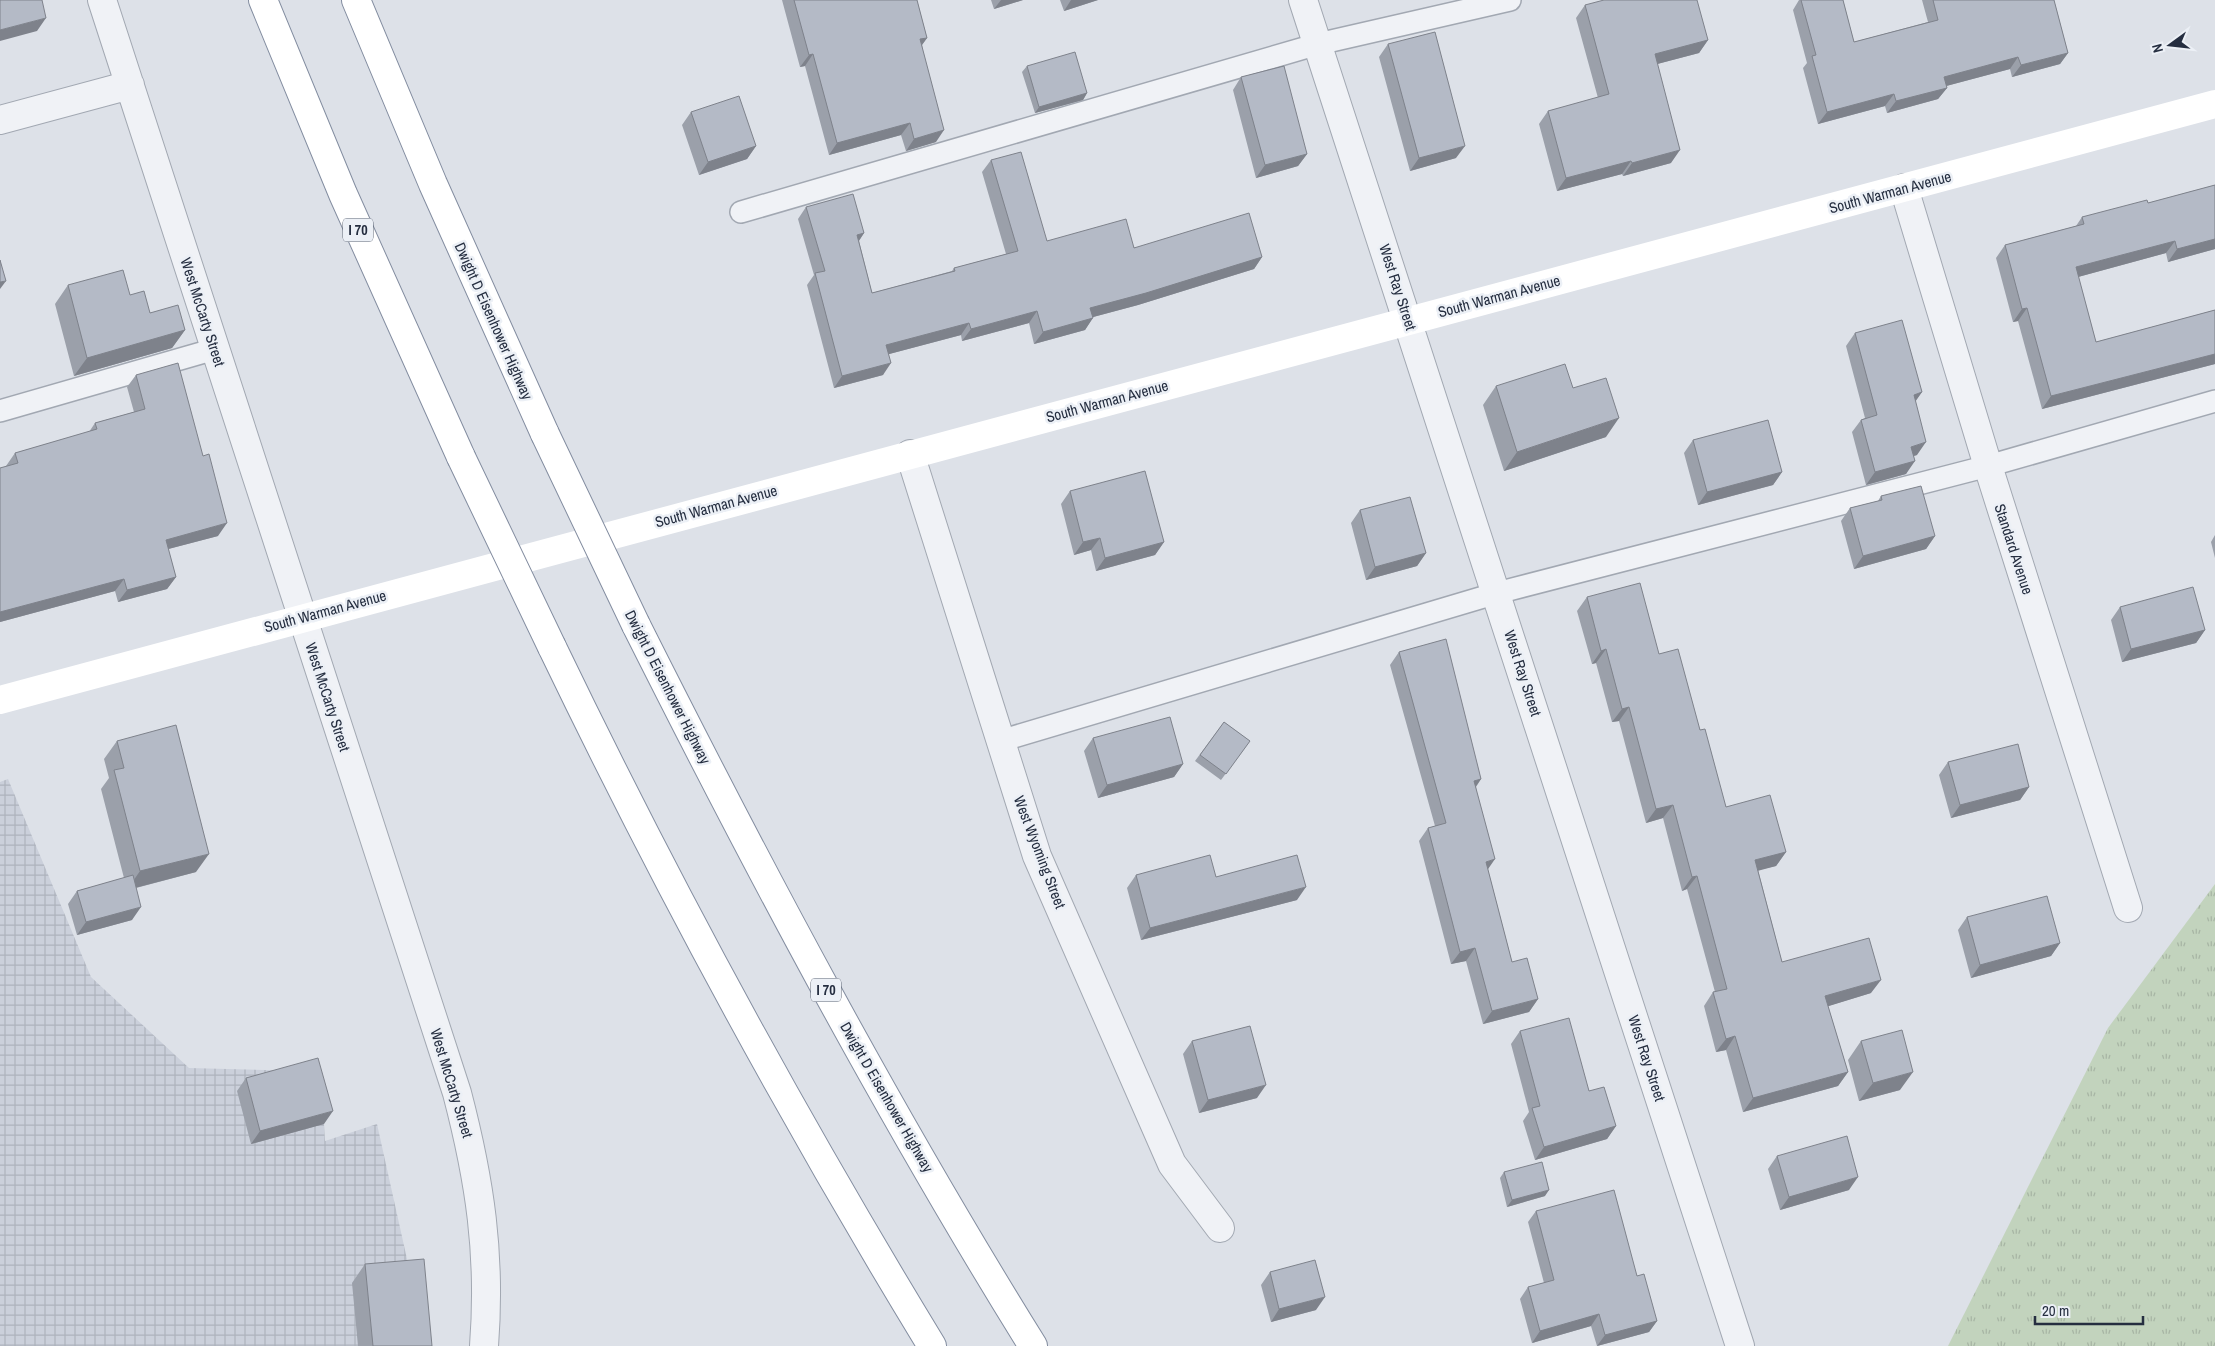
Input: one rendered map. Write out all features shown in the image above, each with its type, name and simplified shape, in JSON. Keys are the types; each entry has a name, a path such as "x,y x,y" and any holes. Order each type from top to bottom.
{"main road":[{"name":"I 70","path":"263,0 346,203 461,457 603,754 692,925 854,1216 932,1346"},
{"name":"Dwight D Eisenhower Highway","path":"356,0 433,184 545,434 636,625 814,968 905,1130 1033,1346"},
{"name":"South Warman Avenue","path":"0,700 2215,104"}],"street":[{"name":"West McCarty Street","path":"102,0 457,1093 480,1193 487,1295 484,1346"},
{"name":"West Ray Street","path":"1303,0 1409,320 1740,1346"},
{"path":"0,120 130,85"},
{"name":"Standard Avenue","path":"1904,188 1988,466 2128,908"},
{"name":"West Wyoming Street","path":"910,454 1037,856 1172,1164 1220,1228"}],"lane":[{"path":"741,212 1318,44 1510,0"},
{"path":"0,411 215,349"},
{"path":"1000,741 1497,593 1988,466 2215,401"}],"shaded area":[{"path":"8,779 91,977 189,1068 309,1071 324,1124 325,1141 377,1124 411,1277 417,1346 0,1346 0,782"}],"green space":[{"path":"2215,884 2215,1346 1948,1346 2108,1028"}],"building":[{"path":"0,0 42,0 46,18 0,30"},
{"path":"794,0 917,0 927,38 920,39 944,130 914,139 910,123 837,143 813,54 809,55"},
{"path":"1604,0 1697,0 1708,40 1655,54 1680,150 1566,178 1548,111 1609,94 1585,5"},
{"path":"1801,0 1843,0 1854,42 1938,20 1933,0 2054,0 2068,53 2021,65 2018,57 1944,77 1947,88 1896,101 1894,94 1827,112 1812,56 1816,55"},
{"path":"1435,32 1465,146 1419,158 1388,44"},
{"path":"1075,52 1087,93 1039,107 1027,66"},
{"path":"1284,66 1307,154 1265,165 1241,77"},
{"path":"739,96 756,146 708,162 691,112"},
{"path":"1021,152 1047,241 1126,219 1134,248 1249,213 1262,257 1146,293 1090,308 1093,318 1043,332 1037,311 971,329 969,323 886,345 891,363 842,376 815,273 825,271 806,207 853,194 864,233 857,235 872,293 955,271 954,268 1018,251 991,160"},
{"path":"2215,185 2215,239 2177,249 2175,241 2076,267 2096,342 2215,310 2215,354 2051,396 2027,308 2022,309 2005,245 2084,224 2082,217 2147,200 2148,203"},
{"path":"0,260 6,281 0,282"},
{"path":"123,270 130,295 144,291 150,313 178,305 185,330 87,358 68,285"},
{"path":"1902,320 1922,392 1914,395 1926,442 1911,447 1915,461 1875,472 1861,420 1877,415 1855,333"},
{"path":"178,363 203,456 209,454 227,523 166,540 176,577 127,590 124,579 0,612 0,468 18,463 15,453 97,429 95,423 145,409 136,375"},
{"path":"1565,364 1573,388 1606,378 1619,418 1517,452 1496,386"},
{"path":"1768,420 1782,472 1707,492 1693,440"},
{"path":"1145,471 1164,542 1105,558 1100,538 1083,542 1070,491"},
{"path":"1921,486 1935,536 1863,556 1850,508 1882,500 1881,496"},
{"path":"1410,497 1426,553 1375,567 1360,510"},
{"path":"1640,583 1659,654 1678,649 1700,730 1705,729 1726,807 1770,795 1786,852 1755,860 1782,962 1869,938 1881,980 1825,996 1848,1072 1753,1098 1735,1036 1726,1039 1713,992 1727,989 1697,876 1692,877 1673,805 1656,809 1629,707 1622,709 1606,649 1601,651 1587,597"},
{"path":"2193,587 2205,630 2131,649 2120,607"},
{"path":"1446,639 1481,779 1474,781 1495,859 1486,862 1512,962 1527,958 1538,999 1492,1011 1475,948 1460,952 1428,828 1446,823 1399,652"},
{"path":"1170,717 1183,764 1107,785 1093,738"},
{"path":"1224,722 1250,741 1226,774 1200,755"},
{"path":"176,725 209,854 140,871 114,770 124,768 117,741"},
{"path":"2018,744 2029,787 1960,805 1948,762"},
{"path":"1210,855 1216,877 1297,855 1306,887 1150,928 1136,875"},
{"path":"133,875 141,907 86,922 77,891"},
{"path":"2047,896 2060,943 1980,965 1967,917"},
{"path":"1569,1018 1589,1091 1604,1087 1616,1126 1544,1147 1532,1108 1540,1106 1520,1031"},
{"path":"1250,1026 1266,1085 1208,1100 1192,1041"},
{"path":"1902,1030 1913,1072 1873,1083 1861,1041"},
{"path":"318,1058 333,1111 260,1131 246,1078"},
{"path":"1847,1136 1858,1177 1789,1197 1777,1156"},
{"path":"1542,1162 1549,1190 1512,1200 1504,1172"},
{"path":"1614,1190 1637,1276 1644,1274 1657,1321 1605,1335 1599,1314 1540,1331 1528,1287 1554,1280 1536,1211"},
{"path":"424,1259 432,1346 373,1346 365,1264"},
{"path":"1315,1260 1325,1297 1279,1309 1270,1272"}]}
